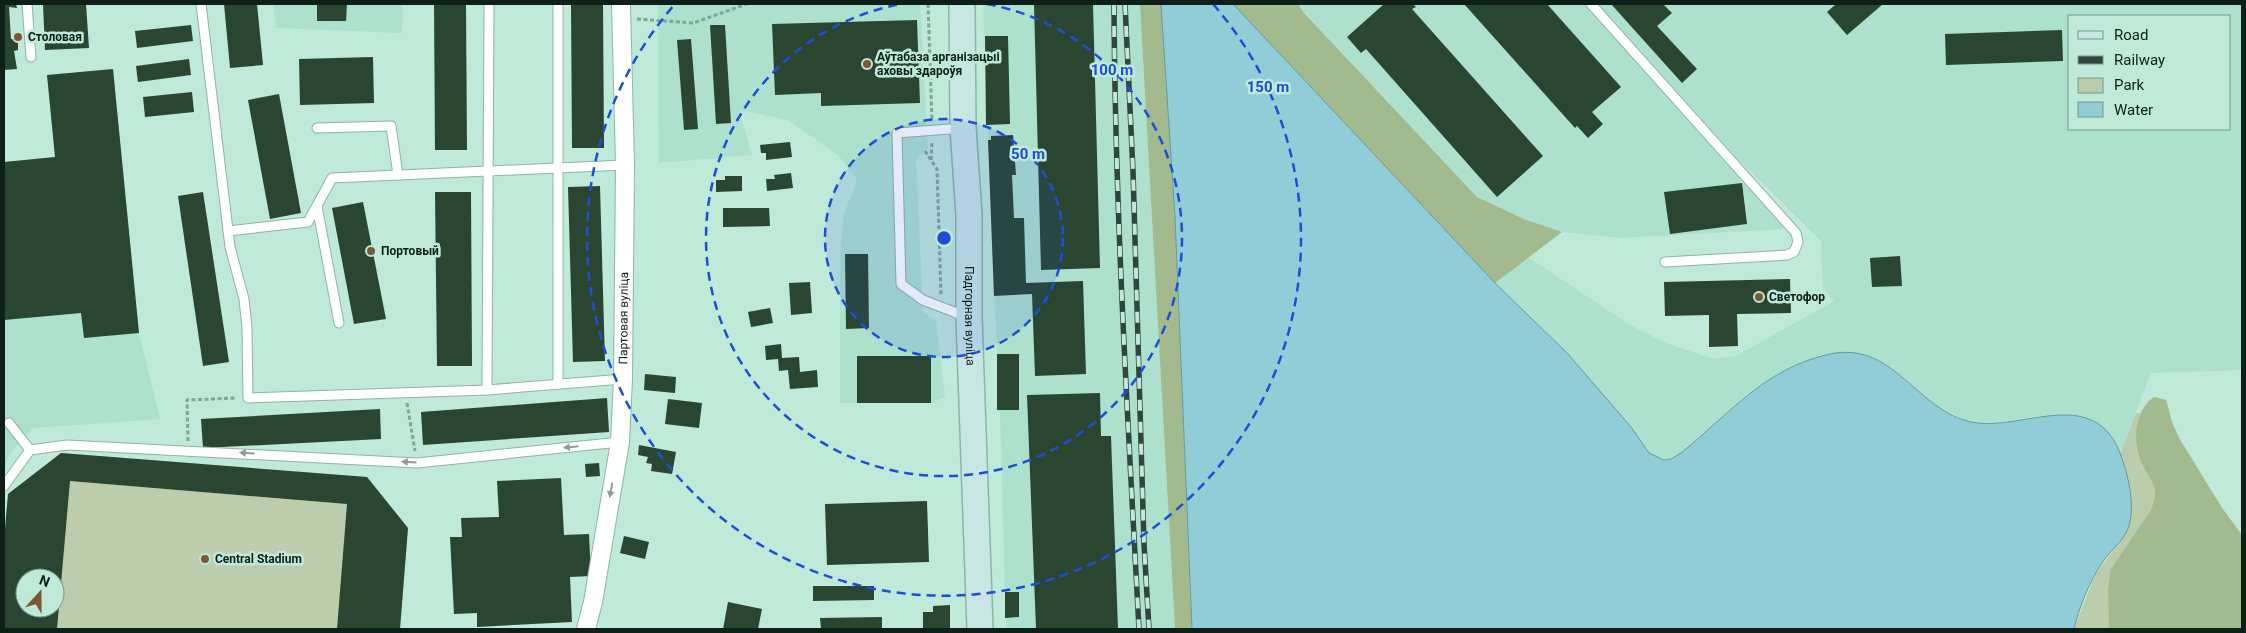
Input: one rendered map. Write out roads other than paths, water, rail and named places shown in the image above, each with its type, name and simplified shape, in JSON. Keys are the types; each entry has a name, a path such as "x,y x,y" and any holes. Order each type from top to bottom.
{"street":[{"name":"Падгорная вуліца","path":"962,4 963,128 969,215 969,318 980,629"},
{"name":"Партовая вуліца","path":"586,629 593,602 620,442 623,379 625,165 621,11"}],"lane":[{"path":"27,4 31,57"},
{"path":"201,4 230,247 244,298 248,328 248,398 487,390 623,379"},
{"path":"487,390 489,4"},
{"path":"558,4 558,384"},
{"path":"1591,4 1796,233 1798,242 1794,252 1788,255 1666,262"},
{"path":"317,128 391,126 398,175"},
{"path":"963,128 897,132 901,284 923,300 969,318"},
{"path":"228,231 308,222 332,178 625,165"},
{"path":"317,206 339,323"},
{"path":"9,423 30,450"},
{"path":"4,486 30,450 67,445 418,462 620,442"}],"water":[{"path":"1161,4 1233,4 1495,283 1568,354 1631,427 1649,453 1664,460 1671,459 1681,453 1732,408 1767,381 1807,361 1830,354 1852,353 1870,357 1887,366 1948,413 1967,421 1987,423 2008,422 2072,415 2091,420 2107,432 2120,453 2128,481 2131,512 2130,522 2122,540 2097,570 2082,604 2074,629 1192,629 1175,217"}],"railway":[{"path":"1114,4 1119,239 1139,629"},
{"path":"1125,4 1133,171 1144,544 1149,629"}],"place":[{"name":"Столовая","path":"18,37"},
{"name":"Аўтабаза арганізацыі аховы здароўя","path":"867,64"},
{"name":"Портовый","path":"371,251"},
{"name":"Светофор","path":"1759,297"},
{"name":"Central Stadium","path":"205,559"}]}
